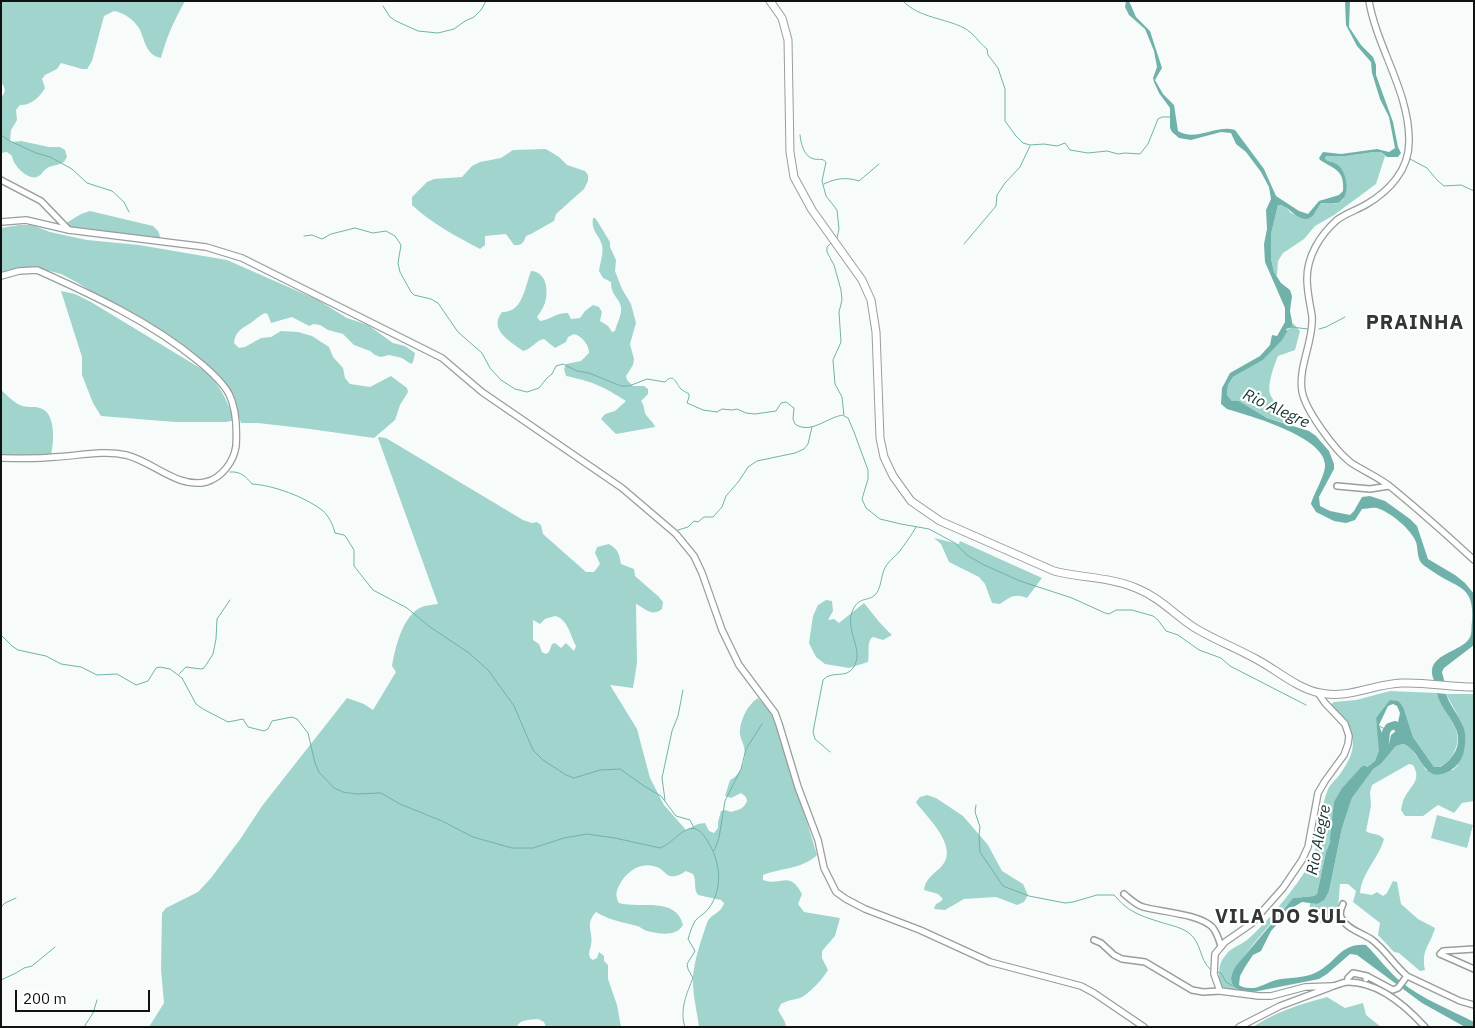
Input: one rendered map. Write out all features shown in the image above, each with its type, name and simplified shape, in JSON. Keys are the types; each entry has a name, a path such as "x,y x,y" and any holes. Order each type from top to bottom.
{"main road":[{"path":"770,1 782,18 788,40 790,152 794,177 812,210 862,280 871,300 876,332 880,438 884,457 893,476 911,501 940,521 1054,571 1117,582 1153,596 1203,632 1257,660 1290,680 1318,693 1352,694 1386,685 1403,683 1474,687"}],"street":[{"path":"1369,1 1371,15 1400,93 1409,142 1408,152 1398,178 1380,196 1337,220 1323,234 1312,253 1306,278 1312,318 1312,332 1304,367 1302,390 1304,400 1313,416 1349,461 1389,486 1449,536 1474,560"},
{"path":"1,180 42,201 69,230"},
{"path":"1,222 26,220 69,230 206,247 242,258 442,358 482,392 622,488 676,534 697,561 722,630 739,665 775,713 780,724 798,786 818,840 824,868 836,892 865,909 920,930 990,962 1081,986 1144,1027"},
{"path":"1,276 19,271 37,270 140,321 174,341 219,380 229,394 235,411 237,435 235,450 228,466 213,480 204,482 185,482 160,471 140,459 123,454 1,458"},
{"path":"1337,486 1370,489 1389,486"},
{"path":"1220,991 1214,974 1213,963 1215,954 1221,946 1251,924 1283,888 1296,870 1308,848 1318,793 1325,780 1344,755 1348,744 1348,731 1345,724 1324,703 1318,693"},
{"path":"1124,894 1141,906 1197,919 1210,925 1215,931 1221,946"},
{"path":"1343,904 1341,910 1342,920 1375,942 1406,978 1474,1005"},
{"path":"1094,940 1101,943 1114,955 1122,959 1145,962 1192,990 1265,996 1305,988 1333,986"},
{"path":"1474,948 1443,951 1440,954 1474,969"},
{"path":"1347,982 1353,972 1367,976 1390,990 1395,990 1406,978"},
{"path":"1364,984 1367,976"},
{"path":"1239,1027 1280,1006 1347,982 1364,984 1384,993 1417,1017 1425,1027"}],"shaded area":[{"path":"1,1 185,1 171,29 161,58 149,51 136,23 125,15 114,11 104,16 92,61 87,69 61,63 57,69 45,75 42,79 45,88 40,95 31,102 20,105 16,110 17,120 11,130 10,141 60,147 65,150 67,157 64,162 49,167 39,176 33,177 21,171 15,164 12,156 7,152 1,153 1,97 5,90 1,83"},
{"path":"1126,1 1129,1 1136,17 1150,31 1162,68 1155,80 1163,94 1174,105 1178,131 1192,135 1221,129 1235,130 1264,169 1276,196 1299,211 1308,214 1319,201 1339,195 1343,191 1342,179 1338,171 1320,160 1319,158 1323,152 1341,154 1377,149 1389,152 1395,148 1389,117 1380,99 1372,73 1371,62 1357,46 1346,25 1345,1 1350,1 1349,27 1361,45 1373,57 1376,65 1376,75 1393,122 1401,153 1398,157 1387,157 1381,152 1327,156 1326,160 1339,166 1344,175 1346,194 1341,201 1321,203 1313,216 1308,219 1299,217 1286,207 1278,205 1271,234 1271,259 1274,272 1281,283 1290,290 1292,296 1290,311 1293,327 1286,329 1287,332 1282,340 1263,360 1233,377 1228,385 1227,395 1232,401 1239,401 1267,418 1309,431 1329,451 1334,469 1319,497 1320,506 1330,511 1350,515 1362,497 1370,496 1385,501 1417,526 1428,559 1455,575 1474,594 1474,645 1444,668 1442,672 1445,684 1435,682 1432,672 1434,665 1439,659 1462,645 1471,634 1472,610 1471,601 1467,594 1422,564 1419,559 1416,542 1410,532 1388,513 1375,508 1362,509 1355,520 1346,523 1334,521 1316,512 1311,504 1325,468 1321,454 1299,436 1268,422 1227,409 1221,404 1222,388 1230,373 1260,356 1270,345 1272,335 1277,336 1285,322 1285,308 1265,262 1266,210 1271,199 1269,187 1261,172 1246,152 1236,144 1231,133 1221,132 1191,140 1179,138 1172,132 1170,128 1170,108 1159,93 1153,78 1157,67 1154,51 1145,29 1129,15 1125,7"},
{"path":"546,149 559,157 567,165 585,171 588,175 588,181 584,189 556,214 554,221 526,236 521,244 514,245 506,234 485,236 485,245 480,249 436,224 412,205 412,197 427,182 434,179 462,177 472,166 480,162 501,158 513,150"},
{"path":"1381,152 1385,156 1376,184 1334,215 1315,226 1304,239 1283,253 1278,261 1277,276 1271,259 1271,234 1278,205 1285,206 1291,213 1308,219 1313,216 1321,203 1335,204 1343,200 1345,181 1342,171 1325,158 1329,155 1346,156"},
{"path":"90,211 153,226 158,231 162,242 88,234 63,225"},
{"path":"593,218 596,219 610,242 610,247 616,260 615,271 622,289 631,304 636,323 630,344 634,359 633,365 626,376 627,380 633,386 644,386 648,389 648,394 641,401 646,415 655,427 616,434 601,419 605,414 615,411 626,401 598,385 566,376 564,369 566,364 581,361 589,353 587,344 580,337 574,334 568,337 566,342 555,348 544,339 523,351 507,339 499,330 498,318 502,312 515,308 519,303 531,271 540,274 545,282 547,292 545,303 537,317 540,321 563,313 568,313 571,319 580,318 593,305 599,307 602,312 600,321 608,326 612,332 615,331 621,307 612,290 611,282 603,278 599,271 602,248 601,241 593,227"},
{"path":"32,225 50,232 87,240 139,245 227,260 318,300 347,318 368,325 393,343 405,346 415,353 413,362 411,364 402,358 389,355 381,357 375,355 354,345 343,334 328,330 320,325 314,324 309,326 292,317 271,323 266,313 240,330 234,343 239,348 245,347 261,338 271,337 281,331 298,332 312,336 329,347 333,357 343,368 345,378 350,384 370,387 391,376 407,388 408,392 400,405 395,420 374,438 258,423 241,423 230,393 212,372 176,345 78,283 61,274 38,268 1,277 1,228"},
{"path":"61,291 75,294 91,302 205,371 223,394 234,420 227,422 175,422 101,416 93,403 82,375 82,357"},
{"path":"1293,323 1300,331 1295,350 1278,356 1269,385 1271,396 1281,415 1289,424 1267,418 1239,401 1232,401 1227,395 1228,385 1233,377 1263,360 1286,334 1286,330 1293,327"},
{"path":"1,390 17,404 40,408 49,416 53,430 53,446 50,459 1,459"},
{"path":"378,438 386,438 523,520 532,523 537,522 541,525 543,534 586,572 594,572 600,564 595,553 597,547 609,544 618,552 621,564 634,569 635,576 663,602 662,609 655,612 636,604 637,663 633,688 610,685 637,729 650,778 664,805 686,830 705,823 709,831 714,833 718,828 721,811 731,812 744,806 747,801 746,797 741,793 731,798 725,796 730,780 740,771 744,761 745,752 740,735 742,719 750,705 758,698 775,717 817,855 798,866 763,875 763,880 775,882 789,880 793,882 802,894 798,904 804,912 840,918 835,936 822,951 822,958 828,970 826,974 807,993 800,998 781,1004 778,1010 786,1027 699,1027 693,988 695,963 708,920 723,907 724,903 721,900 698,895 693,874 686,871 678,876 670,876 659,868 647,865 636,868 623,879 617,891 619,903 657,905 673,910 679,916 683,925 680,929 667,934 646,931 596,912 592,917 590,925 592,940 589,953 590,958 593,960 597,958 599,952 604,956 604,961 608,965 608,979 617,1005 621,1027 546,1027 544,1022 538,1019 523,1021 517,1027 149,1027 164,1003 161,970 162,913 166,908 198,892 211,878 262,806 347,698 364,704 373,710 396,672 392,666 393,659 405,624 415,611 424,606 438,604","holes":["555,616 566,624 576,646 574,651 566,643 561,648 555,643 552,644 549,652 546,654 542,652 539,644 533,640 533,620 540,624 545,619"]},
{"path":"934,538 959,544 960,541 1042,578 1027,598 1016,596 1000,604 992,603 985,584 979,577 949,562 941,544"},
{"path":"826,600 832,601 833,611 828,620 834,619 839,623 864,603 892,635 883,640 873,637 871,639 868,662 849,668 825,664 816,657 809,643 813,616 818,605"},
{"path":"1390,691 1437,693 1439,700 1455,727 1458,742 1455,750 1449,760 1439,767 1434,767 1413,737 1404,709 1392,700 1376,718 1380,751 1375,761 1358,774 1337,810 1337,825 1326,852 1317,894 1293,898 1258,938 1241,961 1232,979 1233,985 1237,989 1220,989 1219,971 1222,960 1229,951 1247,940 1284,901 1313,856 1328,789 1348,761 1352,752 1352,735 1349,728 1330,705 1334,702 1356,700"},
{"path":"1437,693 1446,694 1461,721 1465,733 1464,751 1459,762 1447,772 1435,775 1428,771 1408,746 1403,744 1396,746 1381,764 1373,769 1352,798 1342,828 1329,891 1324,900 1317,904 1302,902 1292,908 1271,931 1261,951 1253,955 1240,976 1239,985 1254,988 1276,980 1312,974 1324,968 1344,950 1357,945 1366,945 1401,982 1427,999 1474,1022 1474,1027 1465,1027 1422,1003 1357,955 1350,954 1319,979 1248,993 1234,987 1231,980 1236,966 1293,898 1317,894 1326,852 1337,825 1337,810 1358,774 1375,761 1379,751 1376,718 1390,700 1398,701 1401,704 1413,737 1434,767 1440,767 1453,755 1458,742 1458,734","holes":["1393,704 1397,706 1400,713 1396,731 1391,735 1389,744 1386,744 1379,725 1388,706"]},
{"path":"1446,694 1474,694 1474,801 1462,803 1454,813 1438,805 1423,816 1405,816 1401,810 1403,802 1416,778 1413,765 1409,764 1372,785 1370,792 1371,806 1366,831 1379,835 1384,839 1364,878 1360,893 1372,895 1377,892 1383,896 1387,893 1393,881 1397,882 1401,904 1418,919 1435,928 1425,952 1425,970 1420,971 1399,953 1394,952 1378,935 1380,923 1353,902 1356,891 1348,884 1340,884 1338,909 1329,911 1332,922 1322,924 1313,915 1310,903 1317,904 1329,891 1342,828 1352,798 1372,769 1381,764 1396,746 1403,744 1411,748 1426,770 1453,770 1458,765 1463,725"},
{"path":"927,795 936,798 963,816 988,845 1002,871 1023,884 1028,895 1024,902 1017,905 996,897 964,899 945,910 934,909 936,904 943,899 938,894 924,890 929,878 946,860 947,852 941,834 916,802 920,797"},
{"path":"1437,815 1473,825 1467,848 1431,838"},
{"path":"1327,997 1345,1008 1363,1003 1366,1015 1381,1027 1253,1027 1288,1009"}],"waterway":[{"path":"383,6 390,17 396,21 418,31 438,33 454,29 474,17 486,1"},
{"path":"903,1 917,11 964,28 987,49 988,55 998,68 1005,89 1005,121 1023,143 1057,146 1065,143 1070,150 1088,153 1107,151 1118,154 1140,154 1148,144 1158,119 1170,117"},
{"path":"1,135 10,141 50,157 72,169 87,183 112,191 124,202 129,212"},
{"path":"800,135 805,153 811,158 826,162 822,181 826,196 837,210 839,229 837,238"},
{"path":"964,244 996,206 997,195 1020,167 1030,146"},
{"path":"1410,159 1427,168 1444,186 1461,185 1474,191"},
{"path":"824,184 841,179 859,181 879,164"},
{"path":"304,236 312,235 322,239 331,234 355,228 373,233 386,231 395,236 401,245 398,263 400,272 411,292 414,295 431,299 438,303 458,332 482,353 490,368 501,380 515,389 527,392 539,388 552,374 556,366 563,364 577,371 589,373 621,386 629,386 647,379 665,382 671,378 681,389 689,394 687,403 703,410 717,412 722,409 737,409 755,414 776,411 781,403 786,402 794,408 793,419 795,424 807,428 843,415"},
{"path":"831,243 827,247 827,252 834,265 842,300 839,312 841,342 833,360 835,384 842,397 844,416 848,418 868,470 868,479 862,499 866,508 880,519 929,529 955,543 967,555 982,564 1020,581 1072,598 1105,613 1109,614 1116,610 1132,610 1153,616 1166,631 1178,635 1199,650 1221,658 1230,666 1306,705"},
{"path":"1319,329 1345,317"},
{"path":"1291,327 1308,329"},
{"path":"678,530 688,527 694,521 698,522 704,517 713,517 722,507 726,496 748,467 757,461 795,453 804,449 808,444 812,427"},
{"path":"230,472 240,474 252,484 279,489 298,496 322,510 327,515 335,533 346,537 354,550 354,566 373,590 407,608 430,627 469,653 489,671 514,706 533,750 543,760 574,778 600,770 620,769 661,796 676,816 690,820 694,828"},
{"path":"830,752 815,739 813,732 823,680 830,675 846,673 853,668 857,655 851,626 854,607 860,601 875,595 880,586 885,567 899,552 916,527"},
{"path":"179,674 186,667 204,668 213,654 217,619 230,600"},
{"path":"1,635 18,650 46,656 61,664 81,667 97,675 117,674 136,685 148,681 156,668 170,669 182,678 196,704 228,722 243,719 248,727 264,731 268,729 272,721 292,717 297,719 308,733 319,772 334,788 356,794 381,793 400,804 442,821 473,837 512,848 533,848 564,838 587,834 660,848 685,831 692,828 697,830 707,840 715,857 718,883 714,900 707,910 695,921 688,939 695,951 687,964 693,978 683,1008 685,1027"},
{"path":"665,800 662,778 683,690"},
{"path":"714,851 719,838 725,801 741,769 746,749 762,724"},
{"name":"Rio Alegre","path":"1384,753 1386,732 1389,727 1395,725 1403,734"},
{"path":"1379,726 1387,730"},
{"name":"Rio Alegre","path":"1334,839 1338,803 1345,791 1364,770"},
{"path":"976,805 975,812 980,827 980,852 1003,886 1029,896 1065,903 1097,895 1114,895 1128,909 1189,933 1196,941 1204,961 1210,969"},
{"path":"1,907 16,898"},
{"path":"1,980 32,966 55,947"},
{"path":"1217,972 1221,973 1226,982 1235,987"},
{"path":"84,1027 93,1013 97,1000"}],"district":[{"name":"PRAINHA","path":"1415,323"},
{"name":"VILA DO SUL","path":"1281,917"}]}
